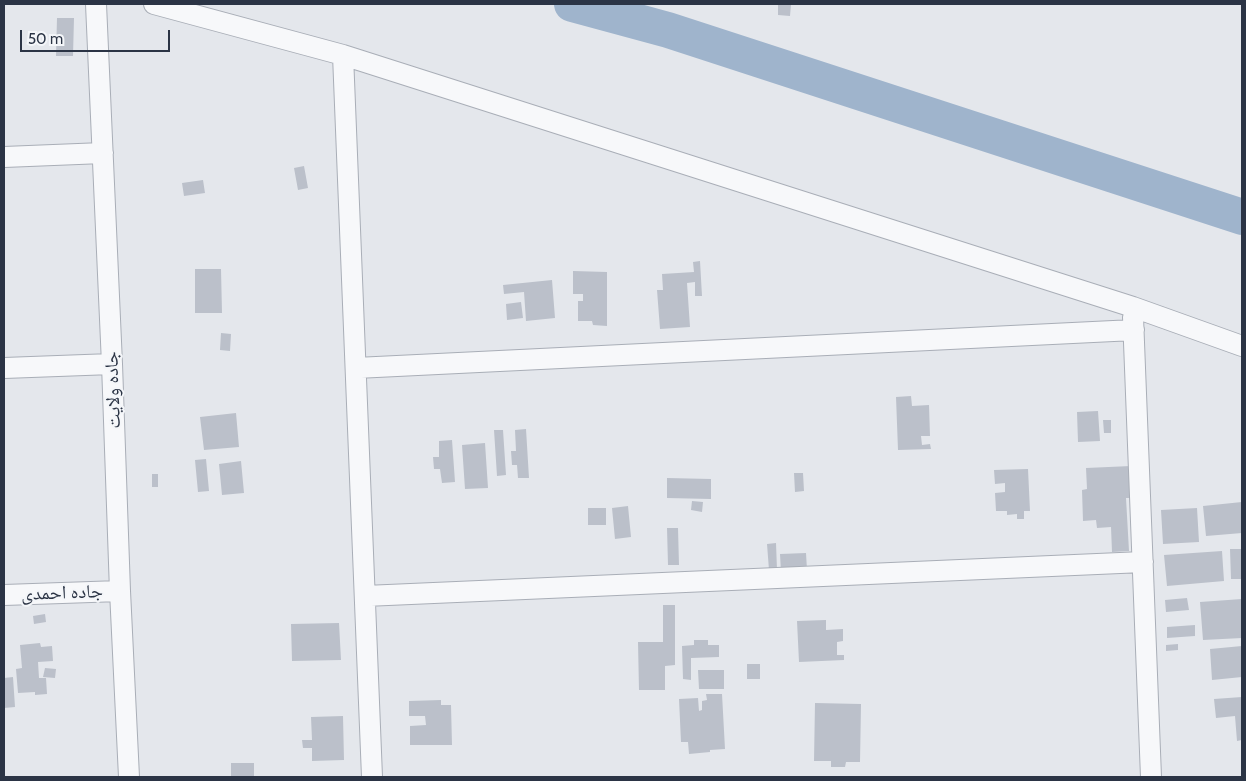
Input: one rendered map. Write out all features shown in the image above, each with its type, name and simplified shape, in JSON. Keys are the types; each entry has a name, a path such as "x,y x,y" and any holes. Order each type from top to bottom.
{"street":[{"name":"جاده ولایت","path":"96,4 129,777"},
{"path":"154,4 343,55 1133,307 1242,346"},
{"path":"343,55 372,777"},
{"path":"4,157 103,153"},
{"path":"1133,307 1151,777"},
{"path":"356,368 1134,330"},
{"path":"4,368 112,364"},
{"path":"365,596 1143,562"},
{"name":"جاده احمدی","path":"4,594 120,591"}],"building":[{"path":"778,4 791,4 790,16 778,15"},
{"path":"57,18 74,18 73,56 56,56"},
{"path":"304,166 308,188 298,190 294,168"},
{"path":"203,180 205,193 184,196 182,183"},
{"path":"700,261 702,296 695,296 695,282 687,283 690,327 660,329 657,290 663,290 662,274 694,272 693,262"},
{"path":"195,269 221,269 222,313 195,313"},
{"path":"573,271 607,272 607,326 593,325 592,321 578,321 578,301 583,301 583,294 573,294"},
{"path":"552,280 555,318 526,321 524,292 504,294 503,285"},
{"path":"521,302 523,318 507,320 506,304"},
{"path":"221,333 231,334 230,351 220,350"},
{"path":"911,396 912,406 929,405 930,436 921,436 922,445 930,444 931,449 898,450 896,397"},
{"path":"1098,411 1100,441 1078,442 1077,412"},
{"path":"236,413 239,447 204,450 200,417"},
{"path":"1103,420 1111,420 1111,433 1104,433"},
{"path":"526,429 529,478 518,478 517,465 512,465 511,451 516,451 515,430"},
{"path":"494,430 503,430 506,475 497,476"},
{"path":"452,440 455,482 442,483 440,469 434,469 433,457 439,457 439,441"},
{"path":"485,443 488,488 465,489 462,445"},
{"path":"206,459 209,491 198,492 195,460"},
{"path":"241,461 244,493 222,495 219,464"},
{"path":"1131,466 1132,485 1129,485 1130,498 1126,498 1129,551 1112,552 1111,527 1097,528 1096,520 1083,521 1082,490 1087,489 1086,468"},
{"path":"1028,469 1030,511 1024,511 1024,519 1017,519 1017,514 1007,515 1007,511 996,511 995,493 1005,492 1005,483 995,484 994,470"},
{"path":"794,473 803,473 804,491 795,492"},
{"path":"152,474 158,474 158,487 152,487"},
{"path":"667,478 711,479 711,499 667,498"},
{"path":"692,501 703,502 702,512 691,510"},
{"path":"1242,502 1242,533 1206,536 1203,506"},
{"path":"628,506 631,537 615,539 612,508"},
{"path":"588,508 606,508 606,525 588,525"},
{"path":"1197,508 1199,542 1163,544 1161,510"},
{"path":"667,528 678,528 679,565 668,565"},
{"path":"776,543 777,570 769,570 767,544"},
{"path":"1230,549 1242,549 1242,579 1231,579"},
{"path":"1222,551 1224,581 1167,586 1164,555"},
{"path":"806,553 807,570 781,572 780,554"},
{"path":"1187,598 1189,610 1166,612 1165,600"},
{"path":"1242,599 1242,638 1203,640 1200,602"},
{"path":"663,605 675,605 675,665 665,666 665,690 639,690 638,642 663,642"},
{"path":"45,614 46,622 34,624 33,616"},
{"path":"826,620 826,630 843,629 843,641 837,642 837,655 844,655 844,660 799,662 797,621"},
{"path":"339,623 341,660 292,661 291,624"},
{"path":"1195,625 1195,636 1167,638 1167,627"},
{"path":"694,640 708,640 708,645 719,645 719,657 691,658 691,680 683,679 682,646 694,645"},
{"path":"40,643 41,647 52,646 53,661 38,662 39,678 46,678 47,694 35,695 35,692 18,693 16,669 22,668 20,645"},
{"path":"1178,644 1178,650 1166,651 1166,645"},
{"path":"1242,646 1242,677 1212,680 1210,649"},
{"path":"747,664 760,664 760,679 747,679"},
{"path":"45,668 56,669 55,678 43,677"},
{"path":"698,670 724,670 724,689 699,689"},
{"path":"13,677 15,707 4,708 4,678"},
{"path":"706,694 722,694 725,749 689,754 688,742 681,742 679,699 698,698 699,711 702,710 702,701 707,700"},
{"path":"1242,697 1242,740 1237,741 1235,716 1216,718 1214,699"},
{"path":"441,700 441,705 451,705 452,745 410,745 410,726 426,725 425,716 409,716 409,701"},
{"path":"815,703 861,704 860,762 846,762 845,767 831,767 831,761 814,761"},
{"path":"343,716 344,760 312,761 312,748 303,748 302,740 312,740 311,717"},
{"path":"231,763 254,763 254,777 231,777"}],"waterway":[{"path":"572,4 668,30 1242,217"}]}
